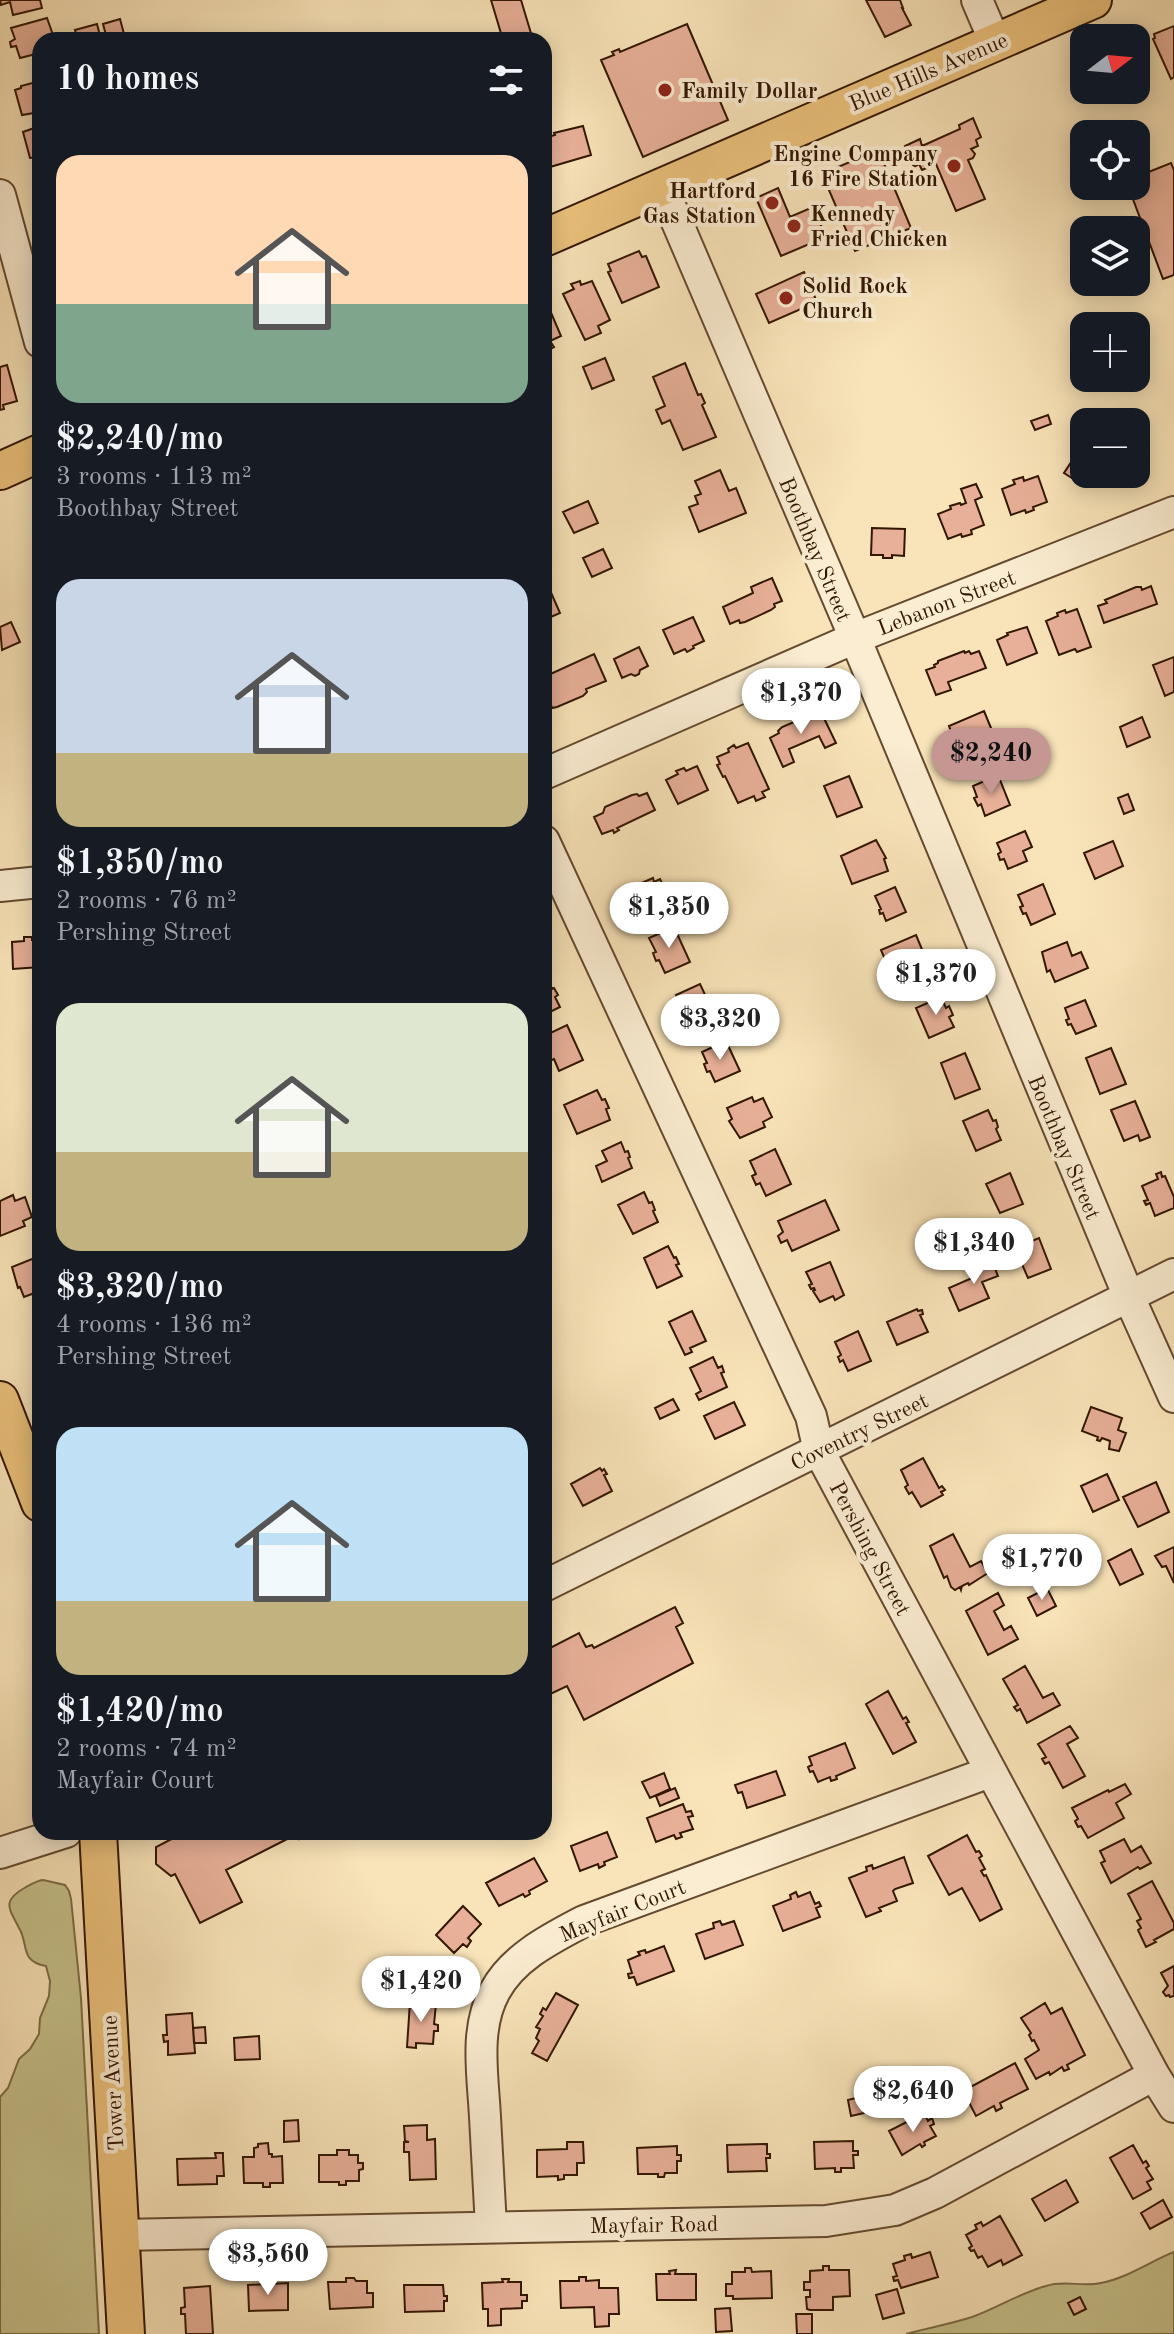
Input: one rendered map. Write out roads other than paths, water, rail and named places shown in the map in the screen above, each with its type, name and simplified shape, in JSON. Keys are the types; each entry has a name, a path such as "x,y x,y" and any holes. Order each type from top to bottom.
{"main road":[{"name":"Blue Hills Avenue","path":"552,235 1093,0"},
{"path":"0,471 32,457"},
{"path":"0,1400 32,1482"},
{"name":"Tower Avenue","path":"98,1840 126,2334"}],"street":[{"path":"977,0 995,42"},
{"name":"Boothbay Street","path":"662,187 855,638 1005,1005 1174,1397"},
{"path":"0,195 32,313"},
{"name":"Lebanon Street","path":"552,771 855,638 1174,512"},
{"name":"Pershing Street","path":"552,858 811,1416 819,1451 1174,2107"},
{"path":"0,886 32,883"},
{"name":"Coventry Street","path":"552,1582 1174,1274"},
{"name":"Mayfair Court","path":"491,2227 481,2045 487,2009 495,1989 516,1965 546,1940 584,1921 990,1772"},
{"path":"0,1853 41,1840"},
{"name":"Mayfair Road","path":"120,2235 826,2221 895,2210 935,2193 1154,2075"}],"place":[{"name":"Family Dollar","path":"665,90"},
{"name":"Engine Company 16 Fire Station","path":"954,166"},
{"name":"Hartford Gas Station","path":"772,203"},
{"name":"Kennedy Fried Chicken","path":"794,226"},
{"name":"Solid Rock Church","path":"786,298"}]}
